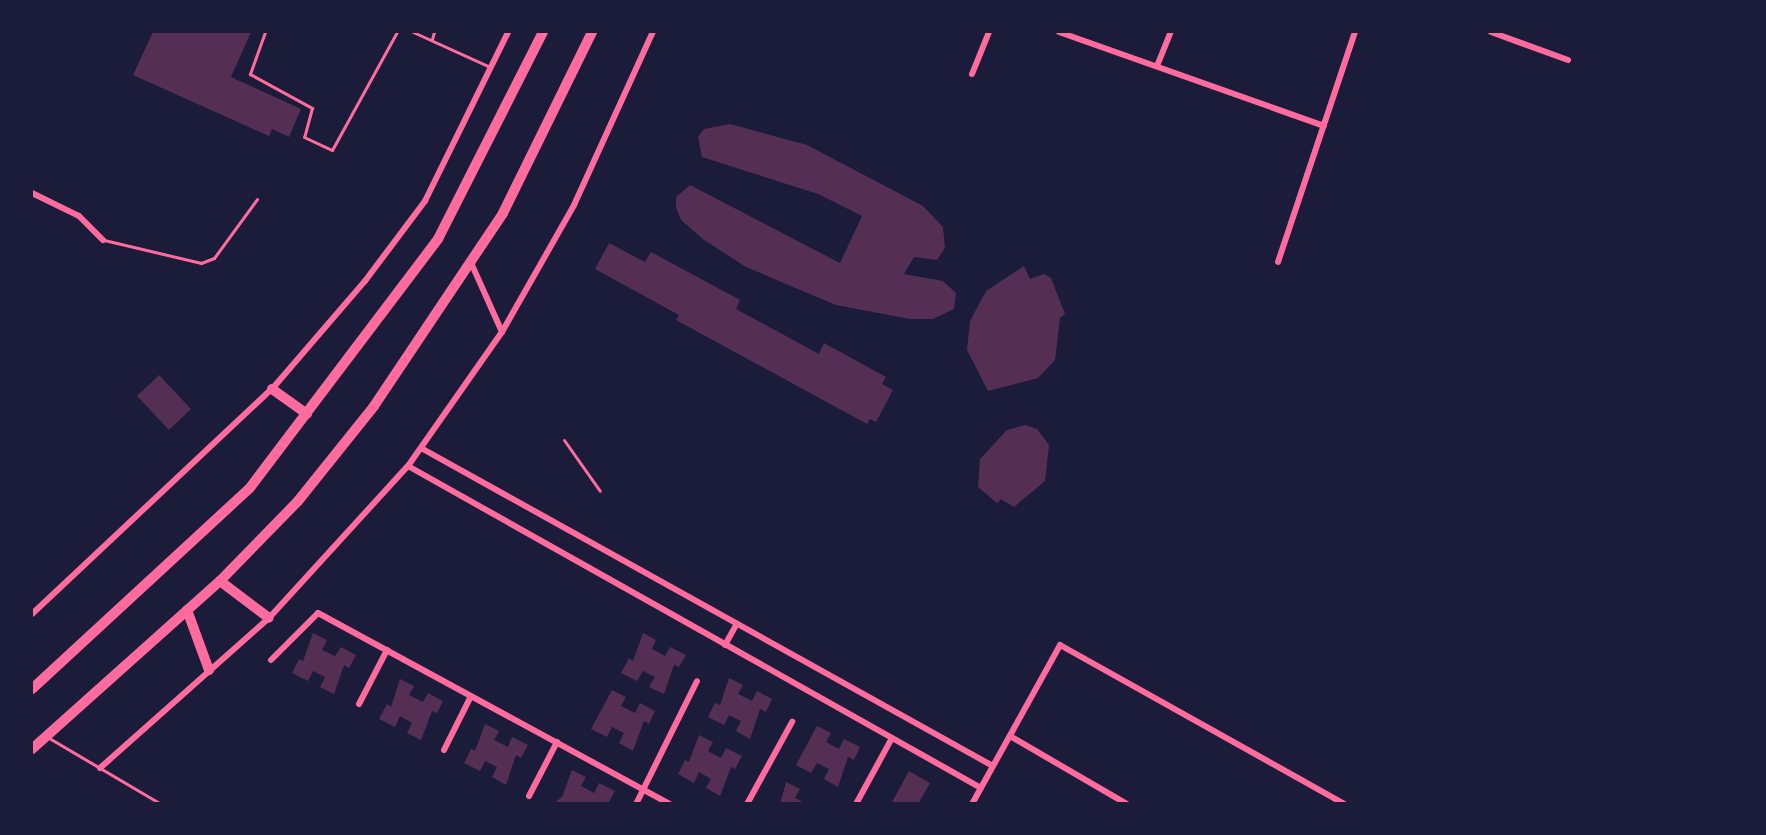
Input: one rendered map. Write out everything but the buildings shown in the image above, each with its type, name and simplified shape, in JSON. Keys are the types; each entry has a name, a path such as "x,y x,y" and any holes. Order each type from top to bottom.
{"main road":[{"path":"32,689 249,489 438,239 543,32"},
{"path":"32,749 220,581 298,501 375,406 471,265 544,136 592,32"},
{"path":"272,389 307,414"},
{"path":"220,581 269,618"},
{"path":"187,610 209,670"}],"street":[{"path":"32,614 272,389 425,201 508,32"},
{"path":"100,768 269,618 408,466 502,332 574,206 653,32"},
{"path":"972,74 989,32"},
{"path":"1059,32 1324,126"},
{"path":"1157,66 1171,32"},
{"path":"1278,262 1355,32"},
{"path":"1491,32 1568,60"},
{"path":"32,193 79,216 103,240"},
{"path":"471,265 502,332"},
{"path":"421,448 993,766"},
{"path":"408,466 981,788"},
{"path":"271,660 318,613 670,804"},
{"path":"725,645 736,625"},
{"path":"972,804 1060,645 1344,804"},
{"path":"359,704 387,650"},
{"path":"636,804 697,681"},
{"path":"444,750 471,696"},
{"path":"747,804 792,722"},
{"path":"1010,736 1127,804"},
{"path":"856,804 892,738"},
{"path":"530,796 557,742"}],"lane":[{"path":"266,32 250,74 312,108 304,137 332,150 397,32"},
{"path":"412,32 432,39 492,68"},
{"path":"432,39 434,32"},
{"path":"103,240 201,263 214,258 258,198"},
{"path":"46,736 161,804"}],"path":[{"path":"564,440 600,491"}]}
